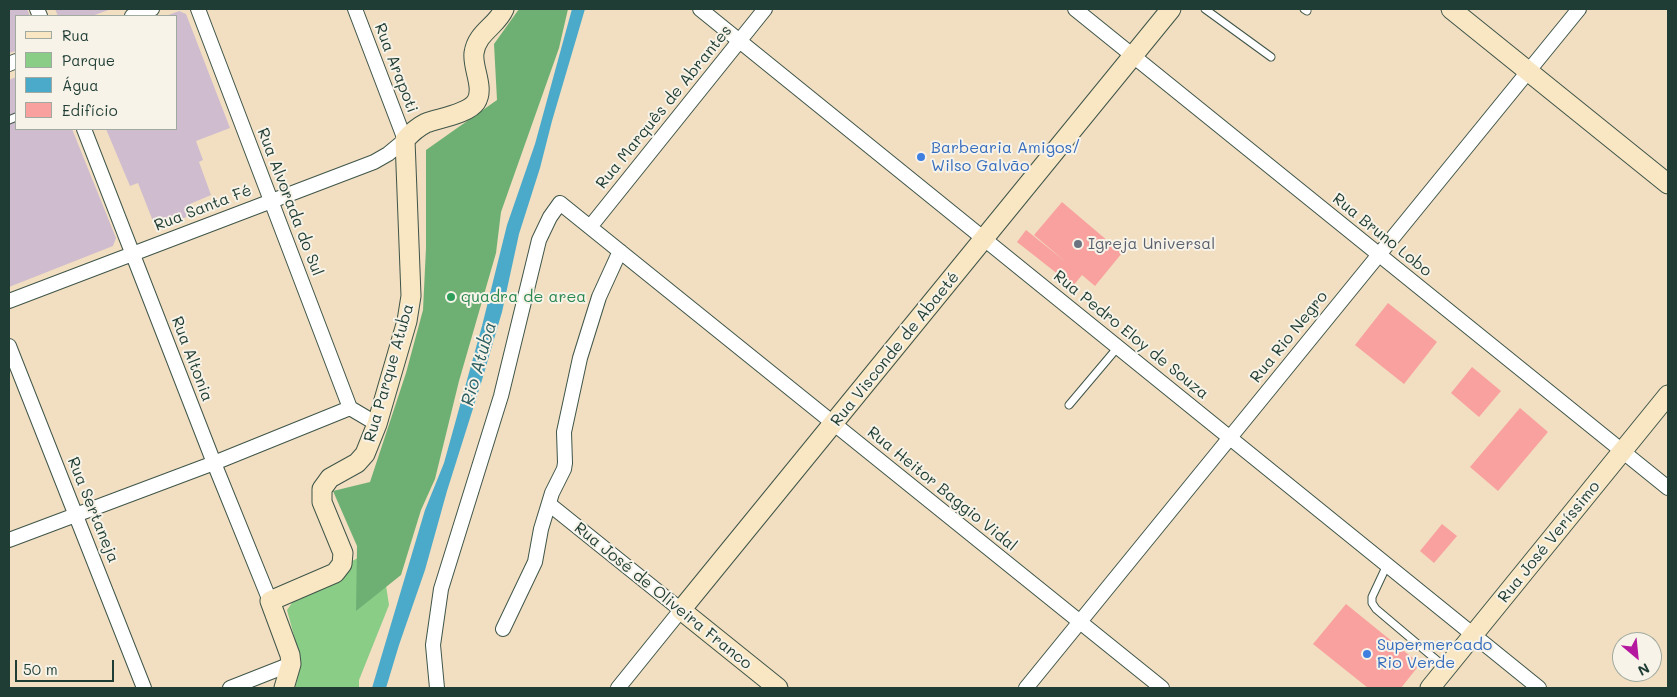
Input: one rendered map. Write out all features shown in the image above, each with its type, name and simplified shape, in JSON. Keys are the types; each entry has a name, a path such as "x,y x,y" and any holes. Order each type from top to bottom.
{"street":[{"path":"135,15 152,9"},
{"name":"Rua Alvorada do Sul","path":"198,9 350,408"},
{"name":"Rua Arapoti","path":"355,9 405,140"},
{"path":"405,140 412,132 425,124 468,109 476,103 479,93 474,54 477,42 504,9"},
{"name":"Rua Pedro Eloy de Souza","path":"700,9 1539,688"},
{"name":"Rua Marquês de Abrantes","path":"590,227 765,9"},
{"name":"Rua Bruno Lobo","path":"1074,9 1668,488"},
{"name":"Rua Visconde de Abaeté","path":"618,688 1171,9"},
{"path":"1451,9 1668,184"},
{"name":"Rua Rio Negro","path":"1026,688 1579,9"},
{"name":"Rua Altonia","path":"84,130 214,463 270,601"},
{"name":"Rua Santa Fé","path":"9,301 374,162 388,154 405,140"},
{"name":"Rua Parque Atuba","path":"270,601 335,573 342,564 343,554 322,502 322,488 330,478 357,463 365,454 377,424 407,321 411,296 405,140"},
{"name":"Rua Heitor Baggio Vidal","path":"437,688 433,645 441,589 498,405 538,240 560,203 1162,688"},
{"path":"503,629 535,562 541,530 555,485 565,463 564,432 587,332 599,297 620,251"},
{"name":"Rua Sertaneja","path":"9,346 144,688"},
{"name":"Rua José Veríssimo","path":"1430,688 1668,395"},
{"path":"9,540 214,463 350,408 377,424"},
{"name":"Rua José de Oliveira Franco","path":"549,504 778,688"},
{"path":"270,601 290,654 291,664 284,688"},
{"path":"230,688 291,664"}],"lane":[{"path":"1205,9 1270,57"},
{"path":"1069,406 1118,347"},
{"path":"1386,565 1372,597 1372,603 1376,609 1446,669"}],"shaded area":[{"path":"9,9 27,9 30,15 15,15 15,51 9,53"},
{"path":"55,9 111,9 95,15 58,15"},
{"path":"179,11 186,14 230,128 196,141 203,160 199,162 211,195 190,204 194,214 156,229 138,183 130,186 106,130 178,130 178,15 169,15"},
{"path":"15,77 15,130 72,130 116,238 113,246 9,287 9,80"}],"green space":[{"path":"519,9 568,9 559,48 501,212 496,253 459,381 435,479 421,510 401,575 356,611 357,546 333,491 370,482 406,373 423,310 426,248 426,150 497,100 494,44"},
{"path":"380,547 389,605 359,680 359,688 295,688 300,668 297,647 287,610 297,596 348,563"}],"water":[{"name":"Rio Atuba","path":"572,9 585,9 540,168 519,234 502,312 482,380 447,491 425,570 386,688 372,688 425,510 444,463 482,326 507,225 535,144"}],"building":[{"name":"Igreja Universal","path":"1062,202 1122,253 1095,286 1082,275 1073,286 1017,242 1026,230 1066,262 1034,235"},
{"path":"1388,303 1437,342 1404,384 1355,345"},
{"path":"1472,367 1501,391 1479,417 1451,393"},
{"path":"1520,408 1548,432 1498,491 1470,467"},
{"path":"1442,524 1457,536 1434,563 1420,551"},
{"name":"Supermercado Rio Verde","path":"1346,604 1420,664 1401,688 1368,688 1313,644"}],"place":[{"name":"Barbearia Amigos/ Wilso Galvão","path":"921,157"},
{"name":"Igreja Universal","path":"1078,244"},
{"name":"quadra de area","path":"451,297"},
{"name":"Supermercado Rio Verde","path":"1367,654"}]}
